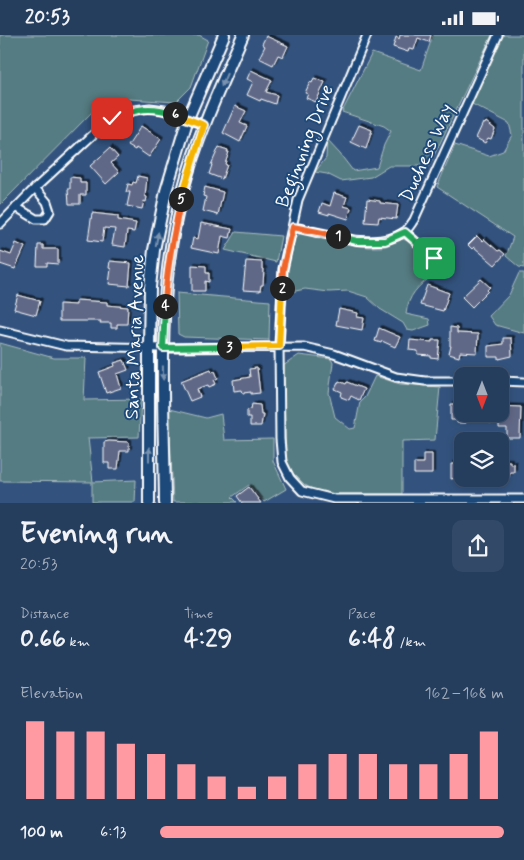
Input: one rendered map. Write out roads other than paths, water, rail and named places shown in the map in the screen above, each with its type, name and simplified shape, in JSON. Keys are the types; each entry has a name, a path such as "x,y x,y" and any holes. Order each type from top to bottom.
{"street":[{"name":"Santa Maria Avenue","path":"149,503 150,287 154,250 166,191 188,118 224,35"},
{"name":"Santa Maria Avenue","path":"165,503 163,348 165,287 170,250 182,194 204,125 243,35"},
{"name":"Beginning Drive","path":"367,35 298,200 283,269 279,346 282,462 290,478 302,491 334,499 524,499"},
{"name":"Duchess Way","path":"293,227 357,241 385,241 405,232 414,220 498,35"},
{"path":"0,223 35,188 112,118 134,110 150,108 165,110 204,125"},
{"path":"16,207 36,219 45,219 50,211 47,202 35,188"},
{"path":"405,232 434,258 445,263"},
{"path":"0,330 66,346 163,348 304,347 334,354 396,377 425,381 454,381"},
{"path":"509,381 524,381"}]}
